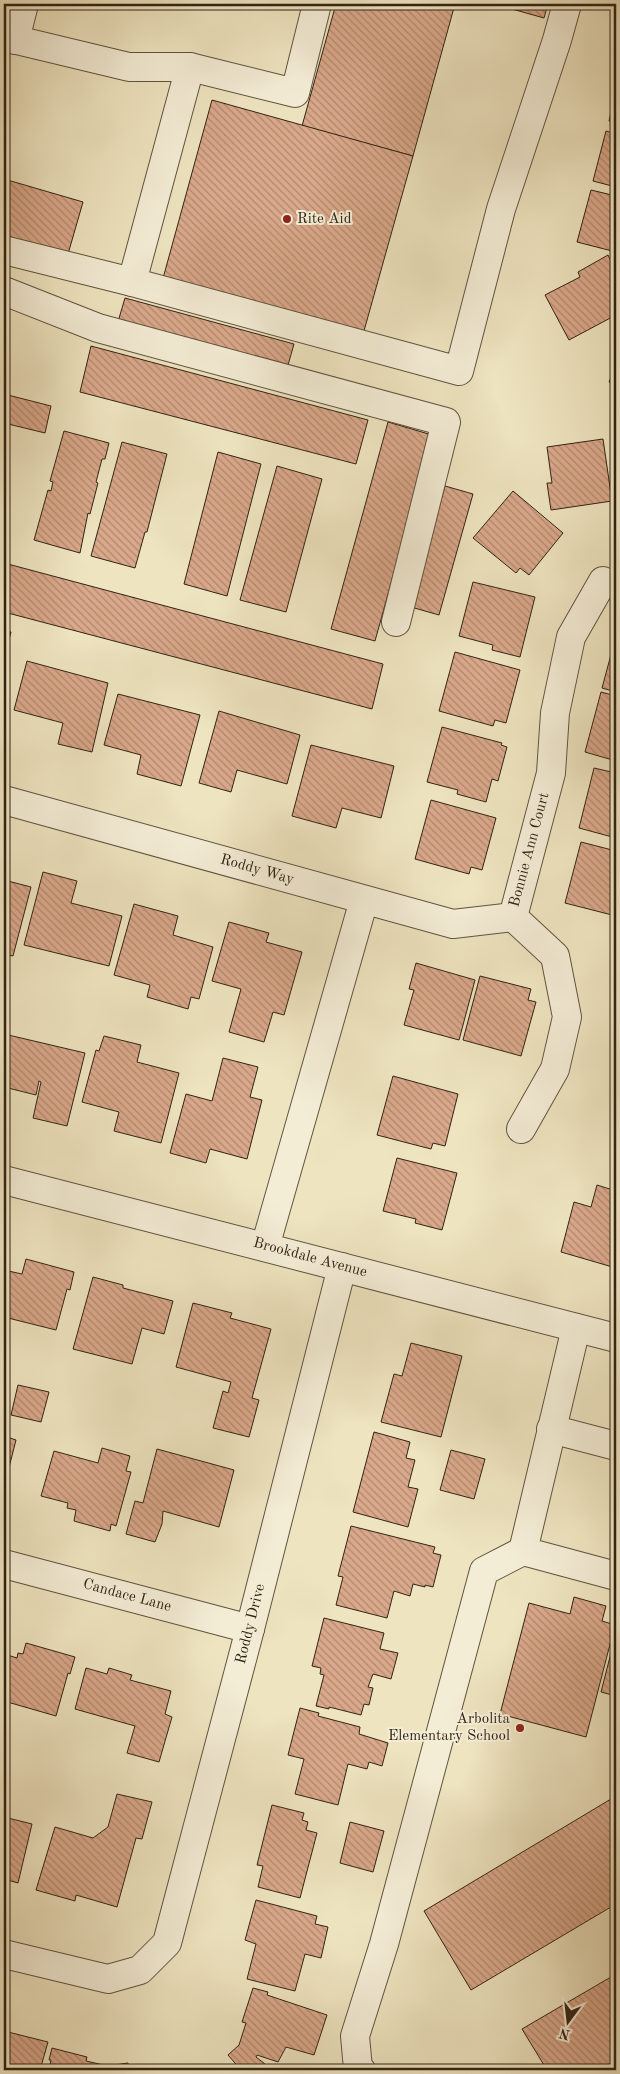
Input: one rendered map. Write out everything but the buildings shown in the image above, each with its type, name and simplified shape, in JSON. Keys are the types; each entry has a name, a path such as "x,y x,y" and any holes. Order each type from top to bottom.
{"street":[{"path":"24,4 10,38 129,67 190,67 295,94 317,4"},
{"path":"4,250 132,282 459,371 501,208 557,40 567,4"},
{"path":"132,282 190,67"},
{"path":"4,291 98,328 446,422 396,622"},
{"name":"Bonnie Ann Court","path":"520,1129 555,1069 567,1017 555,956 512,917 551,772 555,713 571,637 603,581"},
{"name":"Roddy Way","path":"4,800 453,924 512,917"},
{"path":"266,1246 364,900"},
{"name":"Brookdale Avenue","path":"4,1180 266,1246 616,1338"},
{"name":"Roddy Drive","path":"4,1954 108,1979 140,1970 168,1943 342,1267"},
{"path":"522,1551 576,1328"},
{"path":"552,1428 616,1446"},
{"path":"361,2070 358,2068 355,2036 384,1944 484,1571 522,1551 616,1576"},
{"name":"Candace Lane","path":"4,1564 250,1629"}],"place":[{"name":"Rite Aid","path":"287,219"},
{"name":"Arbolita Elementary School","path":"520,1728"}]}
